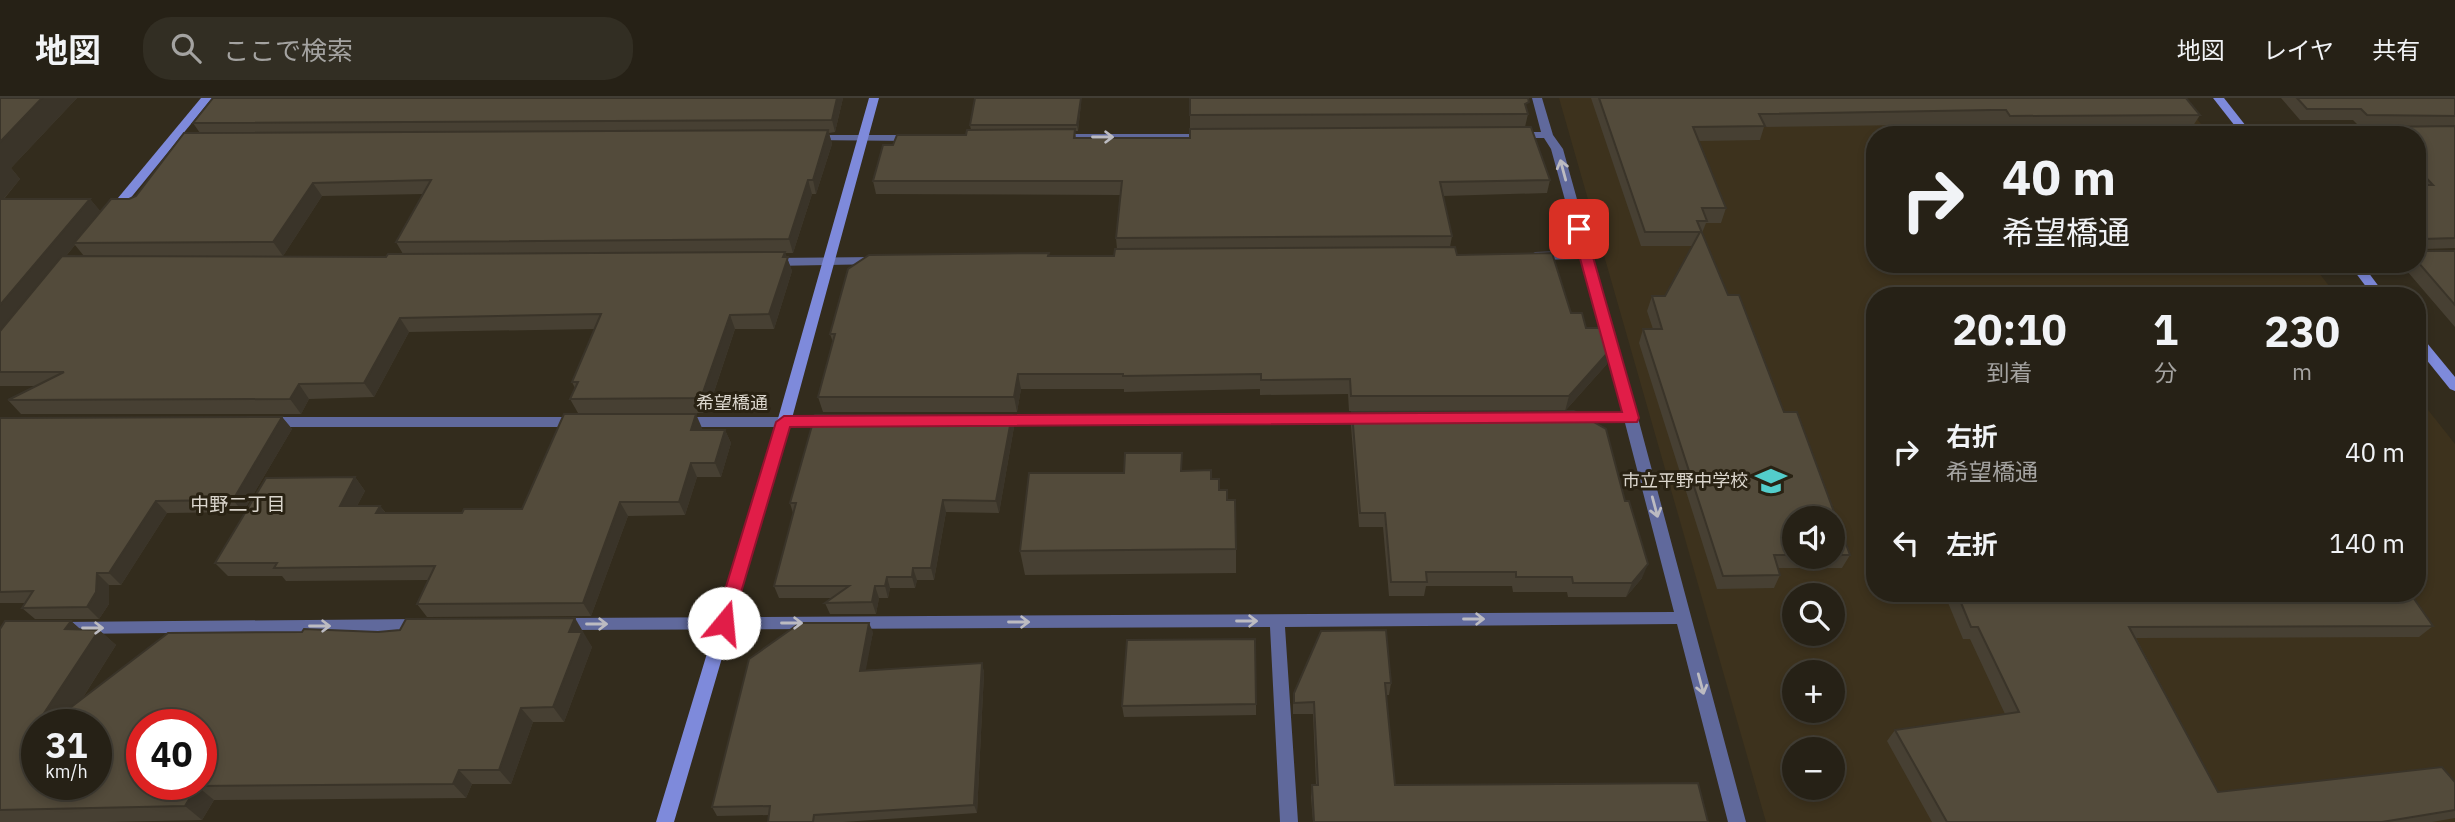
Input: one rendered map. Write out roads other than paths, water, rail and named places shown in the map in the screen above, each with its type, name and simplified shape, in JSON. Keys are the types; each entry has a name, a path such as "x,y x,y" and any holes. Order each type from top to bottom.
{"street":[{"path":"104,223 207,98"},
{"path":"665,822 784,422 874,98"},
{"path":"1537,98 1547,135 1557,149 1737,822"},
{"path":"2218,98 2241,126"},
{"path":"1505,135 1547,135"},
{"path":"1044,138 1226,137"},
{"path":"794,139 919,138"},
{"path":"172,141 186,141"},
{"path":"1517,256 1586,255"},
{"path":"760,262 897,261"},
{"path":"2362,273 2374,287"},
{"path":"2426,351 2455,386"},
{"path":"1562,418 1631,418"},
{"path":"978,421 1381,419"},
{"name":"希望橋通","path":"672,422 853,421"},
{"path":"252,422 588,422"},
{"path":"543,624 1684,618"},
{"path":"1277,620 1289,822"},
{"path":"42,628 431,625"}],"place":[{"name":"市立平野中学校","path":"1771,481"}],"district":[{"name":"中野二丁目","path":"238,504"}]}
